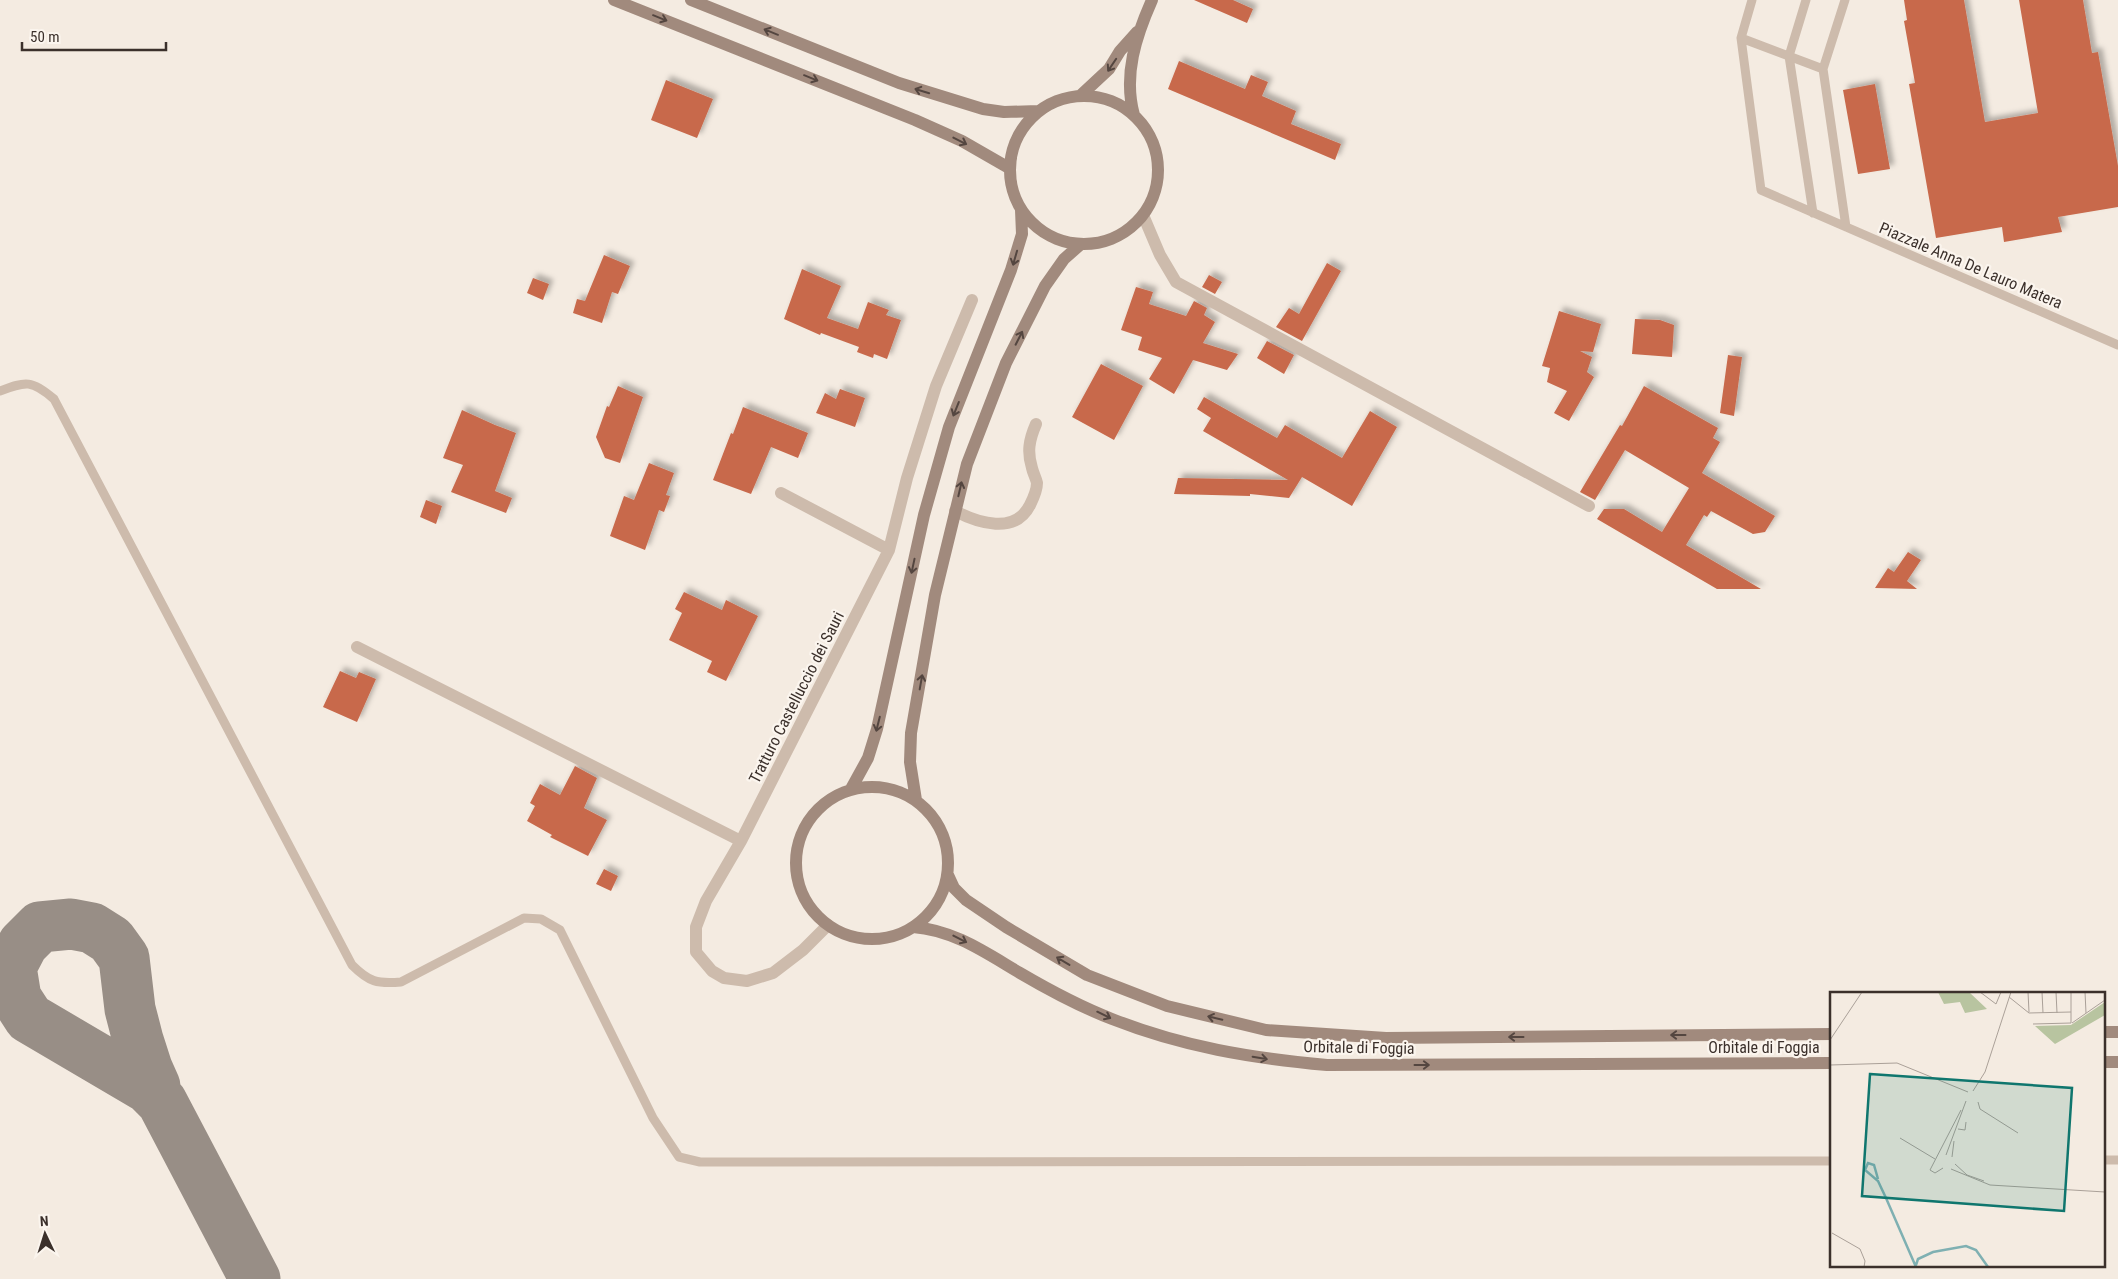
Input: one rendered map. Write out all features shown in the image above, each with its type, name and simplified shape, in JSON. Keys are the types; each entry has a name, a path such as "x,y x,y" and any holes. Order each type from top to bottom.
{"main road":[{"path":"614,0 915,120 962,141 1009,168"},
{"path":"691,0 898,83 983,109 1004,112 1038,111"},
{"path":"1134,115 1129,85 1139,30 1152,0"},
{"path":"1080,96 1109,69 1120,50 1139,30"},
{"path":"1080,96 1100,97 1118,104 1134,115 1145,127 1153,142 1158,166 1153,198 1144,215 1131,227 1116,237 1099,243 1082,244 1064,241 1047,234 1032,224 1021,210 1012,190 1009,168 1016,140 1023,127 1038,111 1058,100 1080,96"},
{"path":"851,790 868,758 877,729 924,515 949,427 1011,270 1022,234 1021,210"},
{"path":"916,800 910,762 911,733 935,595 966,464 1006,363 1045,286 1064,259 1082,244"},
{"path":"872,787 892,790 916,800 929,812 941,830 948,852 948,875 941,895 930,913 914,927 893,936 870,939 848,936 828,925 810,908 806,901 799,886 795,862 800,838 811,817 829,800 851,790 872,787"},
{"name":"Orbitale di Foggia","path":"948,875 954,888 966,900 1006,927 1087,975 1167,1006 1266,1030 1386,1038 1830,1034"},
{"name":"Orbitale di Foggia","path":"914,927 945,932 1038,984 1112,1019 1198,1047 1269,1060 1327,1065 1830,1063"}],"street":[{"path":"1144,215 1160,255 1176,282 1589,506"},
{"name":"Tratturo Castelluccio dei Sauri","path":"828,925 803,950 773,973 747,981 724,978 712,971 696,952 696,927 706,901 740,841 890,550 907,478 936,386 972,300"},
{"path":"955,511 971,520 990,524 1010,522 1026,512 1034,497 1036,483 1028,453 1036,424"},
{"path":"782,493 890,550"},
{"path":"357,647 740,841"}],"lane":[{"name":"Piazzale Anna De Lauro Matera","path":"1752,0 1741,38 1761,190 2118,345"},
{"path":"1806,0 1789,56 1813,213"},
{"path":"1845,0 1823,69 1846,227"},
{"path":"1741,38 1823,69"},
{"path":"0,391 19,384 39,386 54,399 352,964 365,977 381,984 401,982 524,918 541,919 560,930 653,1118 679,1157 700,1162 1830,1161"}],"building":[{"path":"1194,0 1233,0 1253,9 1247,23"},
{"path":"1904,0 1964,0 1985,122 2038,113 2019,0 2083,0 2092,53 2098,52 2118,166 2118,207 2058,217 2062,232 2004,242 2002,227 1936,238 1909,84 1915,83 1904,21 1907,20"},
{"path":"1179,61 1245,89 1251,75 1268,82 1262,96 1296,111 1291,124 1341,144 1335,160 1168,89"},
{"path":"666,80 713,99 697,138 651,120"},
{"path":"1875,84 1890,169 1858,174 1843,90"},
{"path":"604,255 630,266 618,294 612,292 602,323 573,313 577,299 585,301"},
{"path":"1327,263 1341,271 1302,341 1276,327 1289,308 1299,314"},
{"path":"802,269 841,286 827,318 858,329 868,302 889,310 886,315 901,320 887,359 874,354 873,358 857,352 859,347 821,333 820,335 784,319"},
{"path":"1209,275 1222,282 1215,294 1202,287"},
{"path":"533,278 549,284 543,300 527,293"},
{"path":"1136,287 1153,292 1149,304 1186,316 1194,301 1207,308 1204,315 1215,322 1203,343 1238,354 1227,370 1193,360 1174,394 1149,379 1162,358 1138,350 1142,337 1121,330"},
{"path":"1559,311 1601,324 1593,352 1580,351 1592,357 1587,372 1594,377 1569,421 1554,413 1567,391 1547,382 1550,368 1542,366"},
{"path":"1635,319 1660,320 1674,325 1672,357 1632,354"},
{"path":"1267,341 1294,355 1284,374 1257,358"},
{"path":"1728,355 1742,357 1734,416 1720,413"},
{"path":"1101,364 1143,386 1114,440 1072,417"},
{"path":"618,386 643,397 620,463 605,458 596,437 607,406 609,407"},
{"path":"1644,386 1718,428 1713,438 1720,442 1702,473 1775,516 1765,532 1753,534 1711,511 1707,517 1704,515 1686,545 1761,589 1717,589 1597,519 1604,509 1624,509 1662,532 1689,488 1625,450 1595,500 1580,492 1620,425 1622,426"},
{"path":"840,389 865,398 855,427 816,413 825,393 836,399"},
{"path":"1204,397 1277,438 1285,425 1342,458 1370,411 1397,427 1352,506 1302,477 1289,498 1250,494 1250,496 1174,494 1178,478 1288,480 1203,431 1211,418 1197,409"},
{"path":"743,407 808,433 798,458 771,447 751,494 713,480"},
{"path":"462,410 516,433 495,491 512,498 506,513 451,492 463,465 443,458"},
{"path":"649,463 674,473 666,495 670,496 664,512 659,510 645,550 610,536 624,496 634,500"},
{"path":"426,500 442,506 436,524 420,517"},
{"path":"1908,552 1921,560 1907,581 1917,589 1875,588 1888,568 1894,572"},
{"path":"684,592 722,610 726,600 758,616 726,681 707,672 712,661 669,640 682,613 675,609"},
{"path":"340,671 356,678 359,672 376,679 357,722 323,707"},
{"path":"575,766 597,778 584,808 607,820 588,856 550,837 552,835 527,821 535,806 530,803 540,784 560,795"},
{"path":"604,869 618,876 611,891 596,884"}],"taxiway":[{"path":"155,1086 147,1068 130,1009 124,958 111,940 92,928 71,924 40,927 23,944 11,967 16,998 29,1018 148,1088 162,1102 255,1279"}]}
